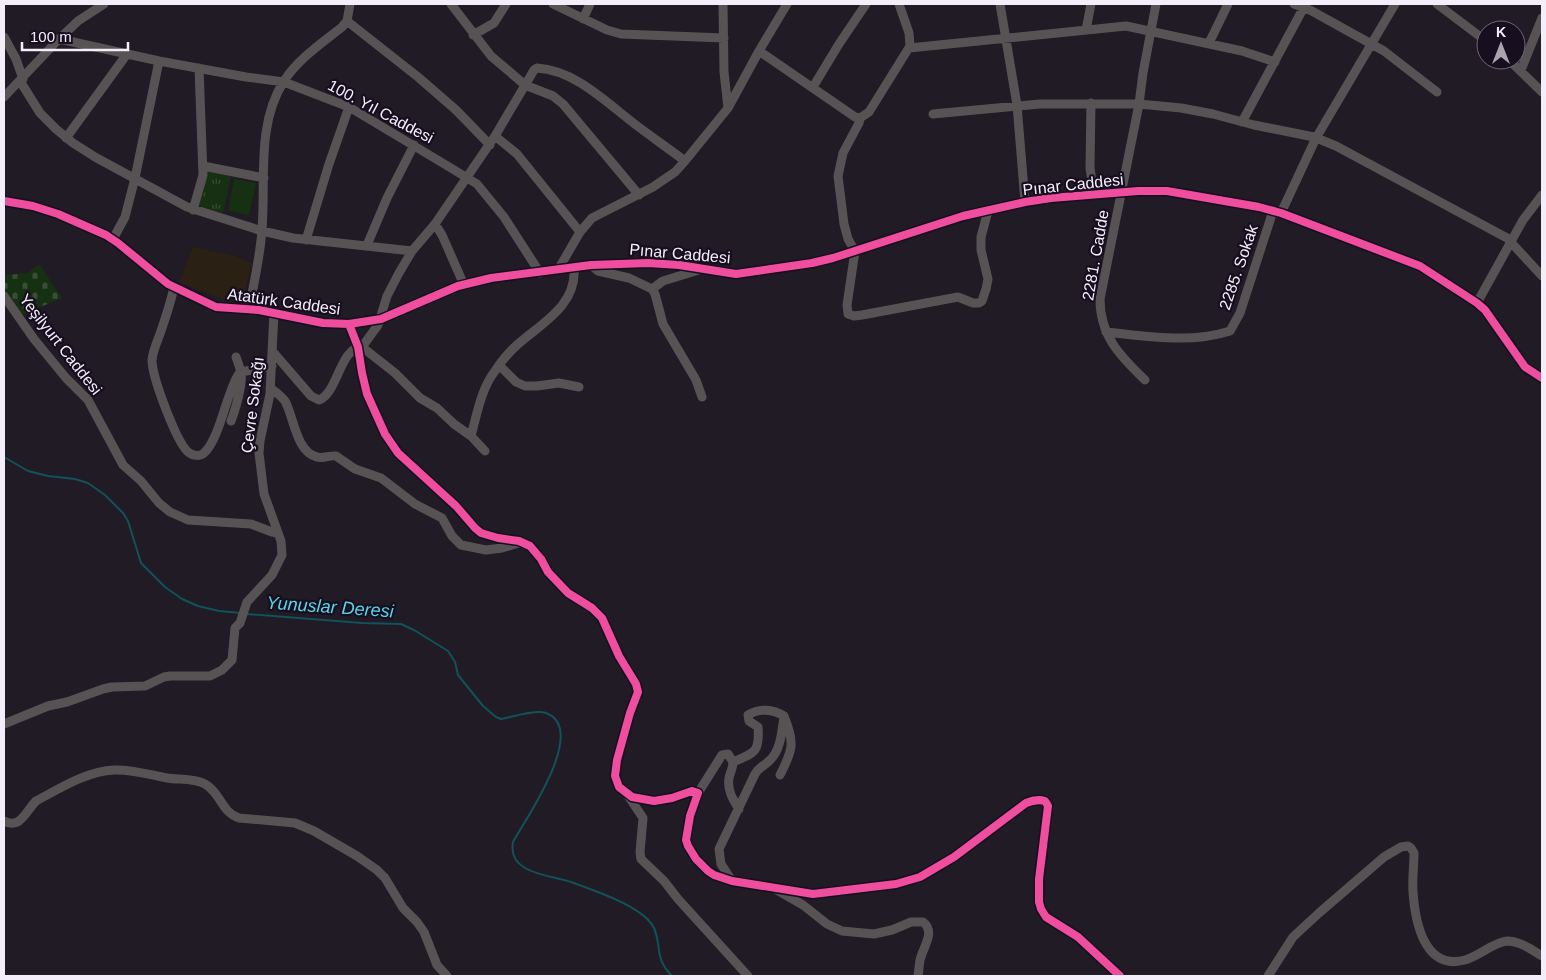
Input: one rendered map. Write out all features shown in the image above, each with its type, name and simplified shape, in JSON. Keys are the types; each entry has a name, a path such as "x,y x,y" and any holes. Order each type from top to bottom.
{"street":[{"path":"4,97 78,20 104,4"},
{"path":"249,309 262,232 265,139 270,112 276,96 295,67 342,27 347,20 350,4"},
{"path":"451,4 491,56 525,85 553,96 563,104 639,195"},
{"path":"473,35 494,23 506,4"},
{"path":"553,4 583,20 621,34 724,38"},
{"path":"583,20 590,4"},
{"path":"724,4 724,72 728,108"},
{"path":"813,87 866,4"},
{"path":"899,4 909,33 909,48 869,112 860,118 843,153 838,176 844,224 848,239 855,251 847,305 850,315 903,309 958,297 973,303 982,301 988,279 980,244 988,211"},
{"path":"1000,4 1017,106 1025,202"},
{"path":"1086,30 1091,4"},
{"name":"2281. Cadde","path":"1145,380 1120,354 1106,332 1101,315 1100,299 1139,104 1156,4"},
{"path":"1209,43 1228,4"},
{"path":"1294,4 1304,7 1372,43 1437,92"},
{"name":"2285. Sokak","path":"1106,332 1177,338 1230,331 1240,313 1277,212 1316,138 1395,4"},
{"path":"1436,4 1476,34"},
{"path":"558,270 580,232 592,218 665,180 686,161 728,108 784,6"},
{"path":"1242,122 1304,7"},
{"path":"1526,56 1542,18"},
{"path":"347,20 444,99 490,145"},
{"path":"909,48 1126,26 1252,53 1275,62"},
{"path":"4,37 16,59 22,80 40,113 66,138 88,153 193,210 262,232 306,240 412,251"},
{"name":"100. Yıl Caddesi","path":"58,40 159,61 284,82 349,107 476,184 489,197 540,273"},
{"path":"759,50 855,117 860,118"},
{"path":"66,138 128,54"},
{"path":"113,239 126,217 159,61"},
{"path":"193,210 202,180 203,166 198,68"},
{"path":"273,352 314,399 319,400 326,395 347,358 375,330 381,319 393,283 412,251 434,224 490,145 534,70 537,68 556,72 576,81 597,94 686,161"},
{"path":"1520,70 1542,92"},
{"path":"1091,103 1090,168 1094,194"},
{"path":"932,114 1017,106 1091,103 1139,104 1181,108 1316,138 1336,146 1507,238 1542,276"},
{"path":"306,240 326,172 349,107"},
{"path":"495,136 517,154 580,232"},
{"path":"366,245 387,198 414,146"},
{"path":"203,166 264,178"},
{"name":"Pınar Caddesi","path":"464,285 491,278 591,265 648,263 725,273 750,272 812,263 956,218 1025,202 1094,194 1152,190 1167,191 1277,212 1420,266 1477,303 1491,317 1525,367 1542,378"},
{"path":"1477,303 1523,220 1542,196"},
{"name":"Atatürk Caddesi","path":"4,201 33,206 58,214 113,239 174,287 216,307 274,312 313,322 349,324 381,319 464,285"},
{"path":"434,224 442,235 464,285"},
{"path":"591,265 598,271 638,280 652,289 663,324 696,380 702,397"},
{"path":"471,436 484,390 499,365 516,345 555,314 571,292 574,283 574,268"},
{"path":"652,289 663,281 702,269"},
{"path":"174,287 153,356 153,371 174,426 190,454 199,455 207,450 235,379 241,372 272,366"},
{"name":"Yeşilyurt Caddesi","path":"4,296 34,339 66,378 88,400 123,465 141,481 159,504 170,512 188,520 251,524 278,533"},
{"name":"Çevre Sokağı","path":"4,724 48,706 103,689 145,686 170,676 214,675 229,665 232,660 235,628 249,599 272,575 279,563 283,550 266,503 259,453 260,441 270,402 274,312"},
{"path":"349,324 360,347 362,373 368,394 385,434 398,453 460,509 475,528 492,536 522,542 534,549 548,572 568,592 592,608 602,618 619,656 636,684 638,695 628,718 615,770 617,784 627,794 644,821 640,852 641,859 669,886 688,910 748,976"},
{"path":"360,347 395,373 420,398 437,408 454,424 471,436 485,451"},
{"path":"231,421 236,410 241,372 236,357"},
{"path":"499,365 516,382 525,386 558,383 578,387"},
{"path":"270,388 280,395 286,403 297,434 311,455 320,458 336,456 354,469 381,478 415,504 442,518 452,536 461,545 486,550 502,548 522,542"},
{"path":"733,762 754,753 756,748 758,727 749,720 750,714 770,710 784,716"},
{"path":"780,775 792,749 784,716"},
{"path":"732,881 721,864 719,852 755,774 775,753 784,716"},
{"path":"738,809 731,796 729,787 733,762 728,754 722,755 698,793 688,825 686,840 696,858 708,871 732,881 821,894 896,884 912,880 954,857 1031,800 1045,801 1048,806 1039,879 1039,902 1041,909 1046,917 1078,937 1120,976"},
{"path":"6,825 16,823 22,819 30,806 36,801 88,775 113,770 132,771 175,780 200,782 215,793 226,811 232,815 240,818 295,823 321,835 377,870 385,878 403,908 424,932 437,965 447,976"},
{"path":"627,794 650,800 665,800 692,791 698,793"},
{"path":"642,816 650,800"},
{"path":"1268,976 1289,943 1305,925 1377,862 1404,846 1411,848 1414,853 1413,892 1418,926 1423,939 1435,955 1445,961 1465,960 1507,941 1519,944 1542,956"},
{"path":"774,887 803,905 826,924 842,930 866,934 880,933 912,922 923,922 928,926 929,935 920,959 918,976"}],"shaded area":[{"path":"193,247 235,256 252,263 243,299 229,302 179,282"}],"green space":[{"path":"208,171 231,176 223,213 199,206"},
{"path":"234,179 256,183 249,215 228,211"},
{"path":"39,264 62,298 21,315 4,291 4,277 6,275 28,273"}],"waterway":[{"name":"Yunuslar Deresi","path":"4,457 28,471 88,483 105,495 123,513 128,521 141,563 165,587 182,599 198,606 219,611 241,613"},
{"name":"Yunuslar Deresi","path":"246,614 362,623 401,624 448,651 455,662 458,675 483,706 496,717 501,719 542,712 557,722 561,737 558,755 540,796 513,842 513,853 523,867 542,875 571,882 595,891 639,912 654,928 663,964 672,976"}],"cycle path":[{"path":"4,201 33,206 58,214 106,235 168,284 216,307 259,310 323,323 349,324 381,319 458,286 491,278 591,265 648,263 679,265 736,274 812,263 833,258 963,216 1025,202 1138,191 1167,191 1259,207 1281,213 1420,266 1485,310 1525,367 1542,378"},
{"path":"349,324 358,347 367,394 385,434 398,453 456,506 481,533 519,541 530,546 541,559 548,572 568,593 592,608 602,618 619,656 636,684 638,692 617,760 615,776 619,787 632,797 654,801 672,798 692,791 698,793 690,816 686,840 696,859 708,871 732,881 813,894 896,884 920,877 954,857 1026,803 1036,800 1045,801 1048,806 1039,879 1039,902 1041,909 1046,917 1078,937 1120,976"}]}
